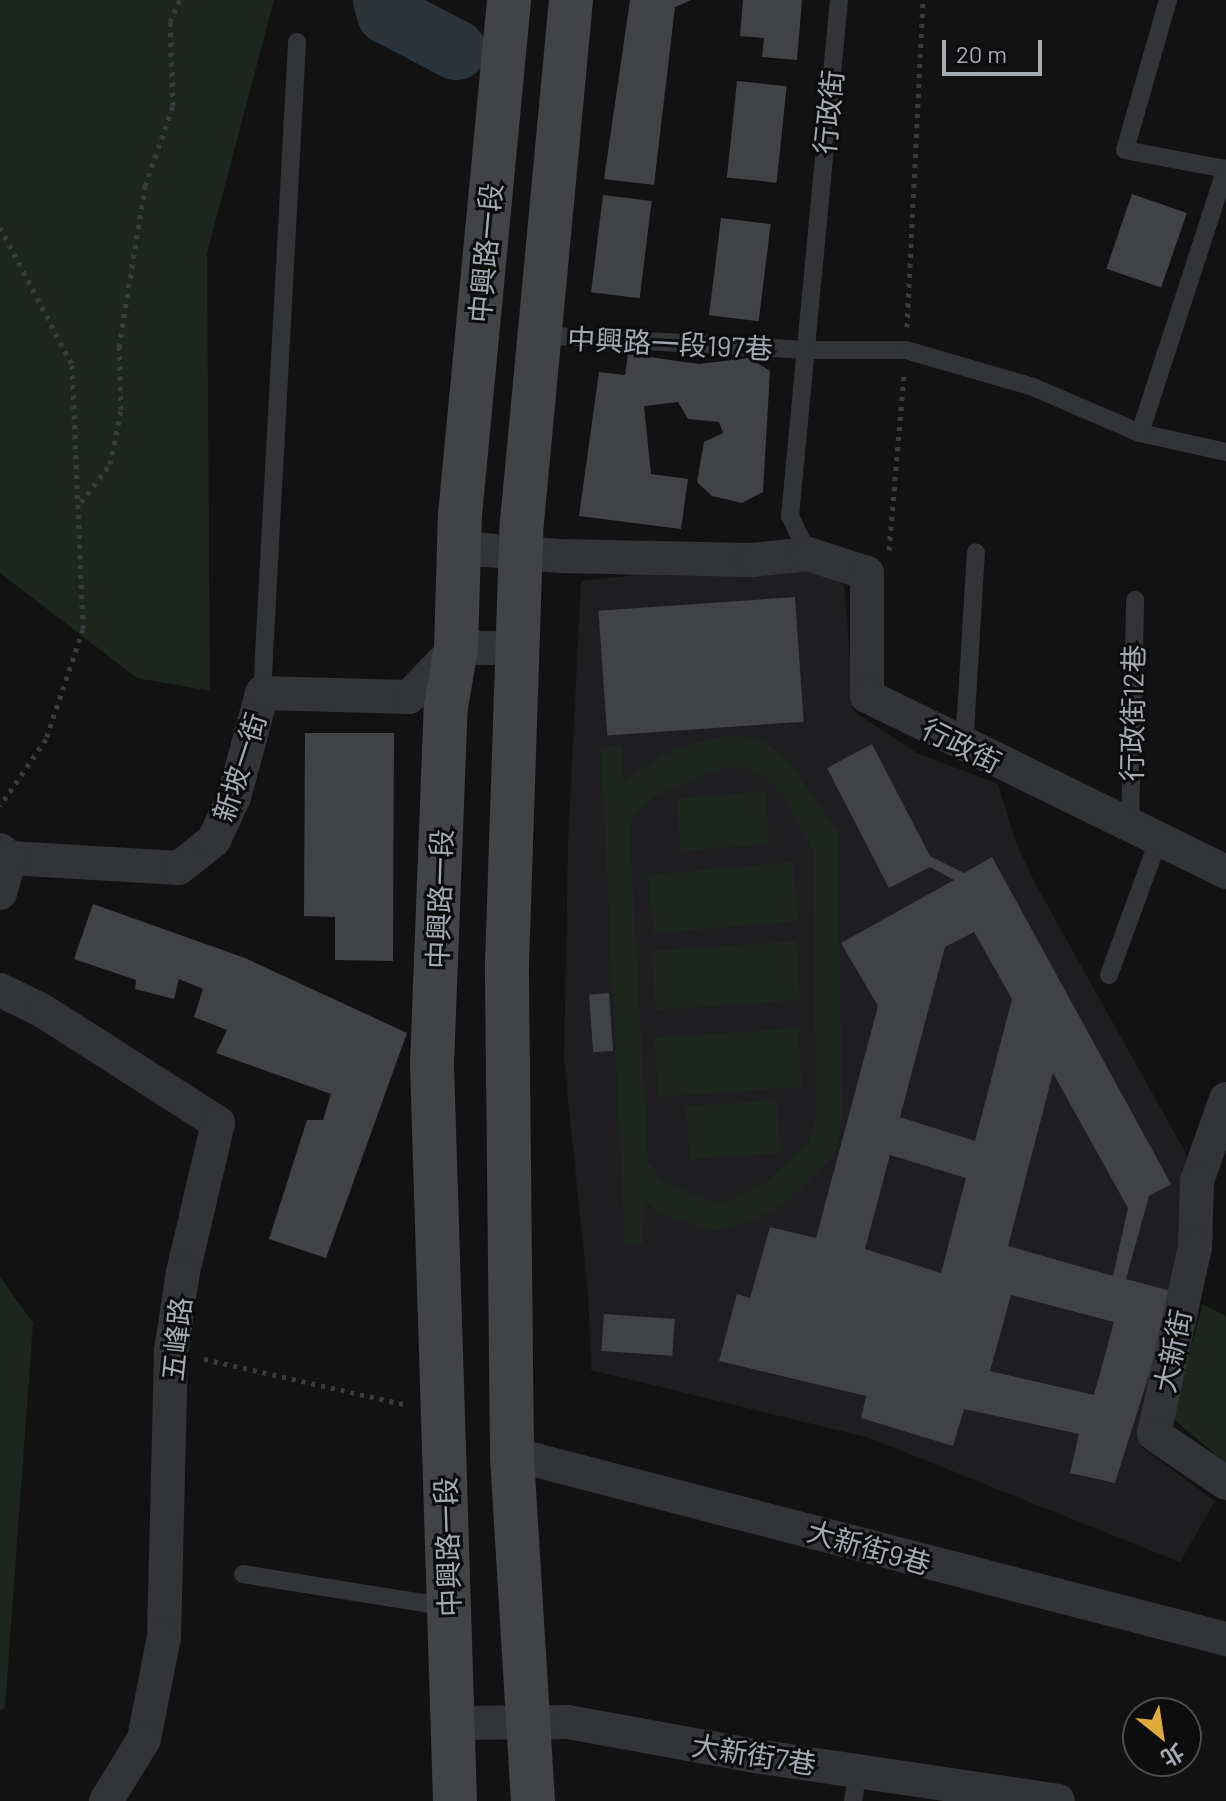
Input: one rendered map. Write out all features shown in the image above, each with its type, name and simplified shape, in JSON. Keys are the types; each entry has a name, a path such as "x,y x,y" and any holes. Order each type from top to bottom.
{"street":[{"name":"中興路一段","path":"455,1801 450,1723 432,1064 446,707 456,648 459,548 509,0"},
{"path":"533,1801 512,1454 507,964 520,553 571,0"},
{"name":"行政街","path":"459,548 520,553 752,560 808,554 867,573 867,696 964,747 1226,872"},
{"path":"456,648 516,648"},
{"name":"新坡一街","path":"5,854 179,868 214,840 234,797 262,693 409,697 456,648"},
{"path":"0,893 5,854"},
{"name":"五峰路","path":"0,990 43,1011 218,1123 183,1272 171,1351 164,1637 144,1739 106,1801"},
{"path":"1212,1181 1226,1099"},
{"name":"大新街","path":"1212,1181 1154,1434 1226,1483"},
{"name":"大新街9巷","path":"512,1454 1226,1639"},
{"name":"大新街7巷","path":"450,1723 568,1722 755,1756 855,1785 1058,1801"}],"lane":[{"name":"行政街","path":"808,554 790,516 803,350 839,0"},
{"path":"1140,433 1226,169 1125,150 1168,0"},
{"path":"262,693 297,42"},
{"name":"中興路一段197巷","path":"538,335 803,350 906,350 1033,387 1140,433 1226,452"},
{"path":"964,747 976,552"},
{"name":"行政街12巷","path":"1109,975 1144,834 1135,600"},
{"path":"243,1574 449,1607"}],"path":[{"path":"80,503 110,464 113,451 121,410 119,347 145,186 173,106 170,22 180,0"},
{"path":"0,227 72,365 83,629 46,739 0,806"},
{"path":"171,1351 370,1397"}],"shaded area":[{"path":"0,0 274,0 207,253 210,691 137,678 0,573"},
{"path":"804,562 844,580 854,712 917,753 998,784 1016,843 1036,885 1194,1168 1142,1448 1215,1501 1180,1562 870,1438 591,1370 588,1294 564,1060 568,843 581,581 697,568"},
{"path":"724,736 745,736 765,743 786,758 837,831 843,1121 834,1155 782,1206 756,1219 712,1231 659,1213 644,1200 643,1243 625,1245 601,747 622,746 623,781 674,749","holes":["724,767 747,768 762,774 786,798 813,850 816,1120 808,1144 764,1184 728,1201 708,1201 660,1180 648,1161 629,821 654,796"]},
{"path":"765,791 770,844 681,852 676,799"},
{"path":"793,862 798,921 654,933 649,875"},
{"path":"796,941 800,1000 655,1010 651,951"},
{"path":"798,1028 802,1087 658,1097 654,1038"},
{"path":"777,1100 781,1153 690,1159 686,1106"},
{"path":"0,1277 33,1323 5,1707 0,1711"},
{"path":"1203,1304 1226,1316 1226,1463 1171,1417"}],"building":[{"path":"630,0 691,0 675,7 654,185 604,179"},
{"path":"743,0 802,0 797,60 762,57 764,38 740,36"},
{"path":"737,81 787,86 777,183 727,177"},
{"path":"1132,194 1187,213 1161,288 1106,269"},
{"path":"603,195 652,201 640,298 591,292"},
{"path":"721,218 771,224 759,321 709,315"},
{"path":"628,354 699,364 749,358 770,371 763,492 742,503 712,496 697,482 704,442 723,433 719,422 688,419 678,402 644,406 651,474 688,479 681,529 579,516 599,372 625,375"},
{"path":"795,597 804,722 607,735 598,611"},
{"path":"305,733 394,733 393,961 335,960 335,917 304,916"},
{"path":"872,744 930,856 964,873 992,857 1171,1184 1149,1196 1126,1279 1175,1292 1115,1483 1070,1473 1079,1434 964,1409 953,1446 861,1418 866,1396 719,1361 737,1294 750,1298 770,1227 816,1238 878,1006 841,943 954,880 930,867 889,888 827,768","holes":["974,932 1012,999 975,1141 900,1117 945,947","1053,1073 1128,1208 1113,1276 1008,1246","890,1155 966,1178 941,1273 865,1249","1011,1295 1114,1322 1094,1395 990,1371"]},
{"path":"93,904 245,958 407,1033 326,1258 269,1239 307,1120 323,1120 331,1094 216,1053 227,1030 194,1017 203,989 179,979 174,999 135,989 136,980 74,959"},
{"path":"609,993 613,1051 593,1052 589,994"},
{"path":"604,1314 675,1319 672,1356 601,1351"}],"waterway":[{"path":"383,0 387,14 456,50"}]}
